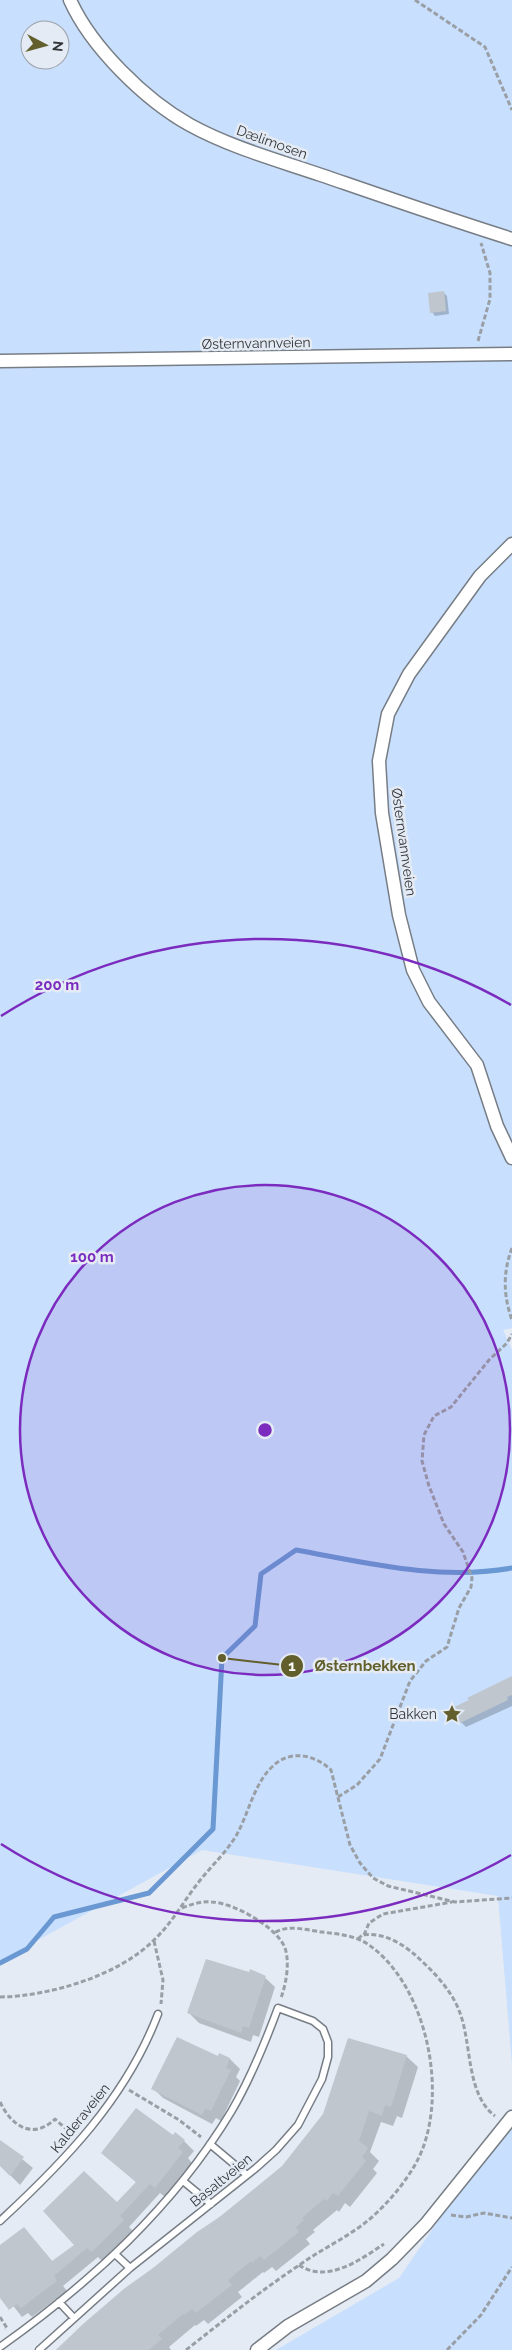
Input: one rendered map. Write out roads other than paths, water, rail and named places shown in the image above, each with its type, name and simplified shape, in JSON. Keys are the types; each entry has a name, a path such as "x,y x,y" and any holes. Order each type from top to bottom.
{"street":[{"name":"Dælimosen","path":"70,0 76,13 106,54 150,96 189,124 225,141 512,239"},
{"name":"Østernvannveien","path":"0,361 512,354"},
{"name":"Østernvannveien","path":"512,544 480,576 409,674 388,714 379,761 382,813 399,915 413,970 429,1002 477,1065 497,1126 512,1158"},
{"path":"257,2350 300,2318 366,2281 392,2259 426,2224 469,2167 510,2121"}],"lane":[{"name":"Basaltveien","path":"38,2350 130,2268 276,2150 302,2118 315,2096 328,2057 328,2042 319,2025 278,2008 246,2083 210,2144"},
{"name":"Kalderaveien","path":"0,2221 57,2166 104,2112 134,2067 158,2014"},
{"path":"0,2347 59,2302 115,2254 183,2182 210,2144 247,2175"},
{"path":"183,2182 211,2204"},
{"path":"115,2254 130,2268"},
{"path":"59,2302 73,2317"}],"waterway":[{"path":"0,1963 27,1949 54,1917 149,1893 213,1829 222,1658 255,1626 261,1574 296,1550 404,1569 458,1572 512,1568"}],"place":[{"name":"Østernbekken","path":"222,1658"},
{"name":"Bakken","path":"452,1714"}]}
